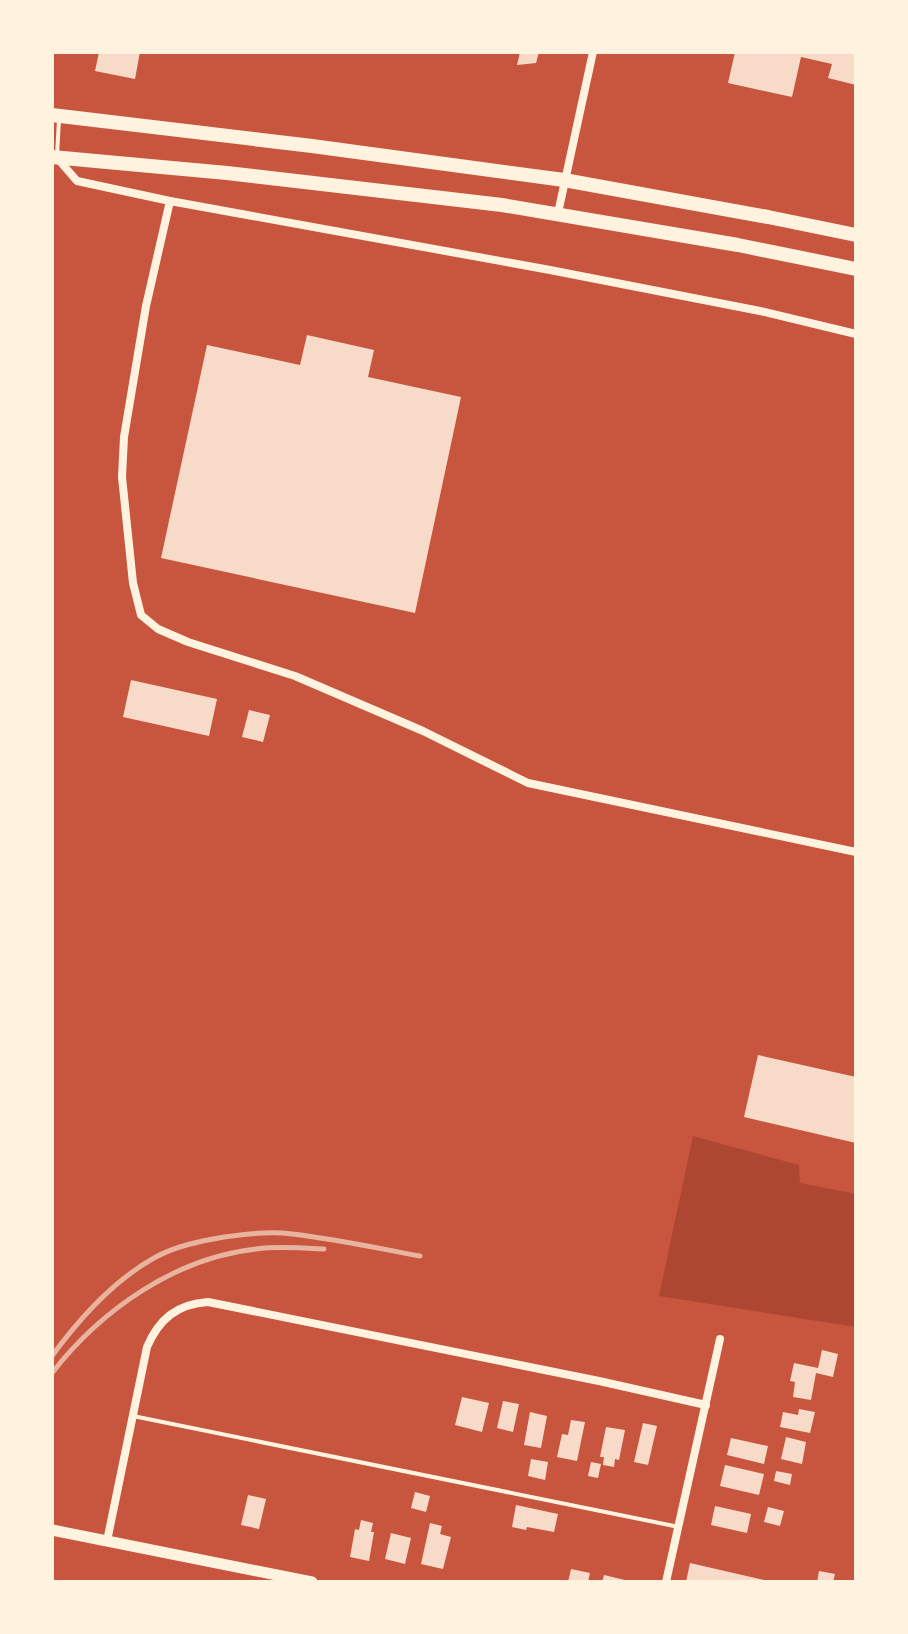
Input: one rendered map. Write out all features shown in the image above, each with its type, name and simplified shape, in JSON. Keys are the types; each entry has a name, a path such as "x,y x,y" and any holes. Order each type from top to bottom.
{"main road":[{"path":"55,116 564,180 856,235"},
{"path":"54,157 502,205 738,245 856,269"}],"street":[{"path":"558,213 593,52"},
{"path":"54,157 77,181 760,311 856,334"},
{"path":"170,201 146,306 124,437 124,498 133,583 141,615 158,629 188,642 295,676 409,725 528,783 856,852"},
{"path":"107,1541 147,1347 170,1315 192,1303 208,1302 706,1405"},
{"path":"666,1582 720,1339"},
{"path":"52,1530 312,1582"}],"lane":[{"path":"54,157 55,116"},
{"path":"133,1416 679,1527"}],"shaded area":[{"path":"693,1136 799,1165 800,1183 856,1194 856,1327 659,1296"}],"building":[{"path":"99,52 140,52 135,79 95,71"},
{"path":"520,52 539,52 536,63 517,65"},
{"path":"735,52 856,52 856,85 828,78 832,64 801,57 792,97 728,83"},
{"path":"307,335 374,350 368,377 461,397 415,613 161,558 207,345 300,365"},
{"path":"131,680 217,699 209,736 123,717"},
{"path":"249,710 270,715 263,742 242,737"},
{"path":"758,1055 856,1077 856,1143 744,1117"},
{"path":"822,1350 838,1354 833,1377 816,1373 811,1400 793,1397 795,1382 790,1381 794,1363 818,1368"},
{"path":"462,1397 489,1403 482,1432 455,1425"},
{"path":"503,1401 519,1404 513,1432 497,1428"},
{"path":"799,1409 815,1412 810,1433 780,1427 783,1412 798,1415"},
{"path":"530,1412 547,1416 541,1448 524,1445"},
{"path":"571,1420 585,1422 577,1461 557,1457 562,1434 568,1435"},
{"path":"643,1423 657,1426 648,1465 634,1462"},
{"path":"606,1427 625,1430 619,1460 615,1459 614,1467 603,1465 604,1457 600,1457"},
{"path":"786,1437 806,1442 802,1464 781,1459"},
{"path":"731,1438 768,1446 764,1464 727,1455"},
{"path":"531,1459 548,1462 545,1480 528,1476"},
{"path":"591,1462 601,1464 598,1478 588,1476"},
{"path":"725,1465 764,1474 759,1495 720,1486"},
{"path":"776,1471 792,1474 790,1485 774,1481"},
{"path":"415,1492 430,1496 426,1512 411,1508"},
{"path":"248,1495 266,1499 259,1529 241,1525"},
{"path":"516,1505 558,1514 554,1532 512,1527"},
{"path":"715,1506 751,1514 747,1533 711,1525"},
{"path":"768,1507 784,1511 780,1526 764,1522"},
{"path":"361,1520 373,1523 369,1561 350,1557 355,1529 359,1530"},
{"path":"430,1523 442,1526 440,1534 451,1537 443,1569 421,1564"},
{"path":"391,1533 411,1538 405,1564 385,1559"},
{"path":"690,1563 768,1581 768,1582 686,1582"},
{"path":"571,1569 590,1573 588,1582 568,1582"},
{"path":"819,1571 835,1574 833,1582 817,1582"},
{"path":"604,1575 629,1581 602,1582"}],"railway":[{"path":"52,1356 111,1289 154,1258 188,1244 241,1235 284,1233 420,1256"},
{"path":"52,1373 93,1328 117,1308 142,1291 197,1263 256,1249 324,1249"}]}
